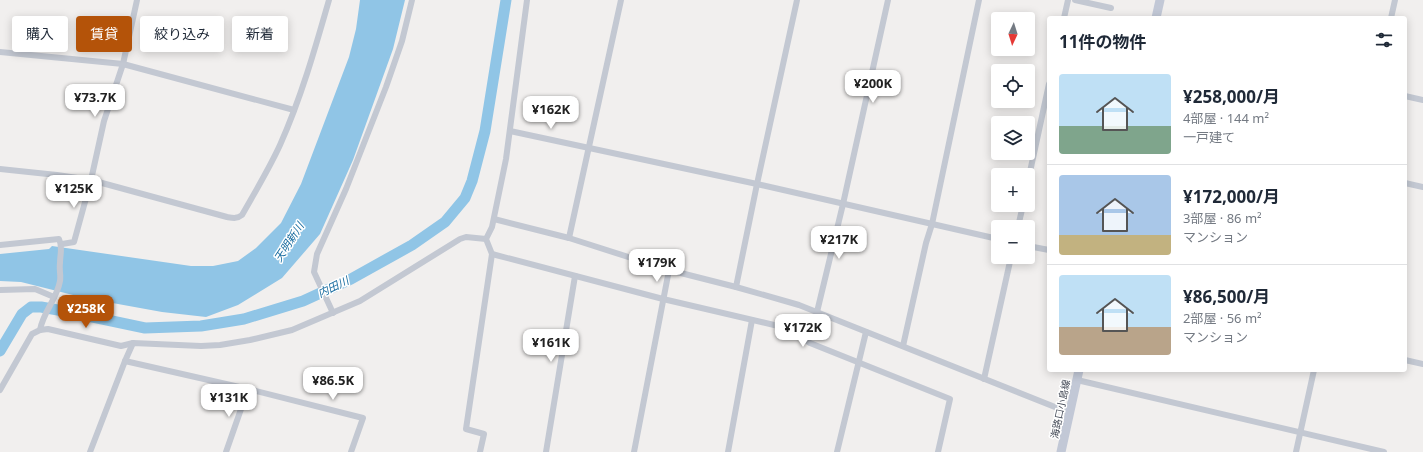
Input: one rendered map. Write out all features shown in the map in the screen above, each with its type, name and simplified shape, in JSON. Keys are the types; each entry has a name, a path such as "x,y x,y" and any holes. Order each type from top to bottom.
{"main road":[{"path":"1156,16 1160,0"},
{"name":"海路口小島線","path":"1061,452 1079,372"}],"street":[{"path":"62,244 74,242 91,180 104,121 123,64 137,0"},
{"path":"0,169 57,174 91,180 227,217 240,217 271,164 294,110 315,50 329,0"},
{"path":"333,312 314,272 317,254 346,189 386,87 402,41 412,0"},
{"path":"480,452 484,434 466,429 492,254 486,239 494,219 506,159 527,0"},
{"path":"569,238 621,0"},
{"path":"736,287 797,0"},
{"path":"817,312 843,204 888,0"},
{"path":"903,346 926,243 932,224 979,0"},
{"path":"1064,16 1068,0"},
{"path":"1075,0 1111,8"},
{"path":"1391,16 1395,0"},
{"path":"0,52 123,64 294,110"},
{"path":"1031,168 1047,93"},
{"path":"1407,96 1423,100"},
{"path":"510,131 757,184 991,237"},
{"path":"1407,183 1423,187"},
{"path":"494,219 569,238 669,270 800,305 1070,413"},
{"path":"41,327 121,346 133,343 202,346 228,344 250,340 292,330 373,294 460,239 466,237 486,239"},
{"path":"0,245 59,239 62,244 60,263 61,280 57,291 49,305 41,327 32,334 0,390"},
{"path":"1035,247 1047,250"},
{"path":"492,254 663,299 791,329 810,343 950,399 938,452"},
{"path":"984,379 1009,264"},
{"path":"634,452 669,270"},
{"path":"546,452 575,276"},
{"path":"0,290 35,289 54,297"},
{"path":"728,452 752,320"},
{"path":"838,452 866,332"},
{"path":"90,452 133,343"},
{"path":"1407,360 1423,364"},
{"path":"125,361 248,389 363,418 351,452"},
{"path":"1296,452 1314,372"},
{"path":"1077,380 1384,452"},
{"path":"226,452 248,389"}],"water":[{"name":"天明新川","path":"360,0 405,0 393,49 353,160 320,234 282,278 238,305 206,317 162,312 85,298 21,282 0,281 0,254 49,249 52,246 191,266 213,266 238,261 256,248 281,223 301,184 349,57 356,29"}],"waterway":[{"name":"内田川","path":"0,351 22,314 31,307 41,307 69,312 145,328 201,326 244,319 303,301 351,279 412,245 445,222 465,198 472,181 485,131 506,0"}]}
